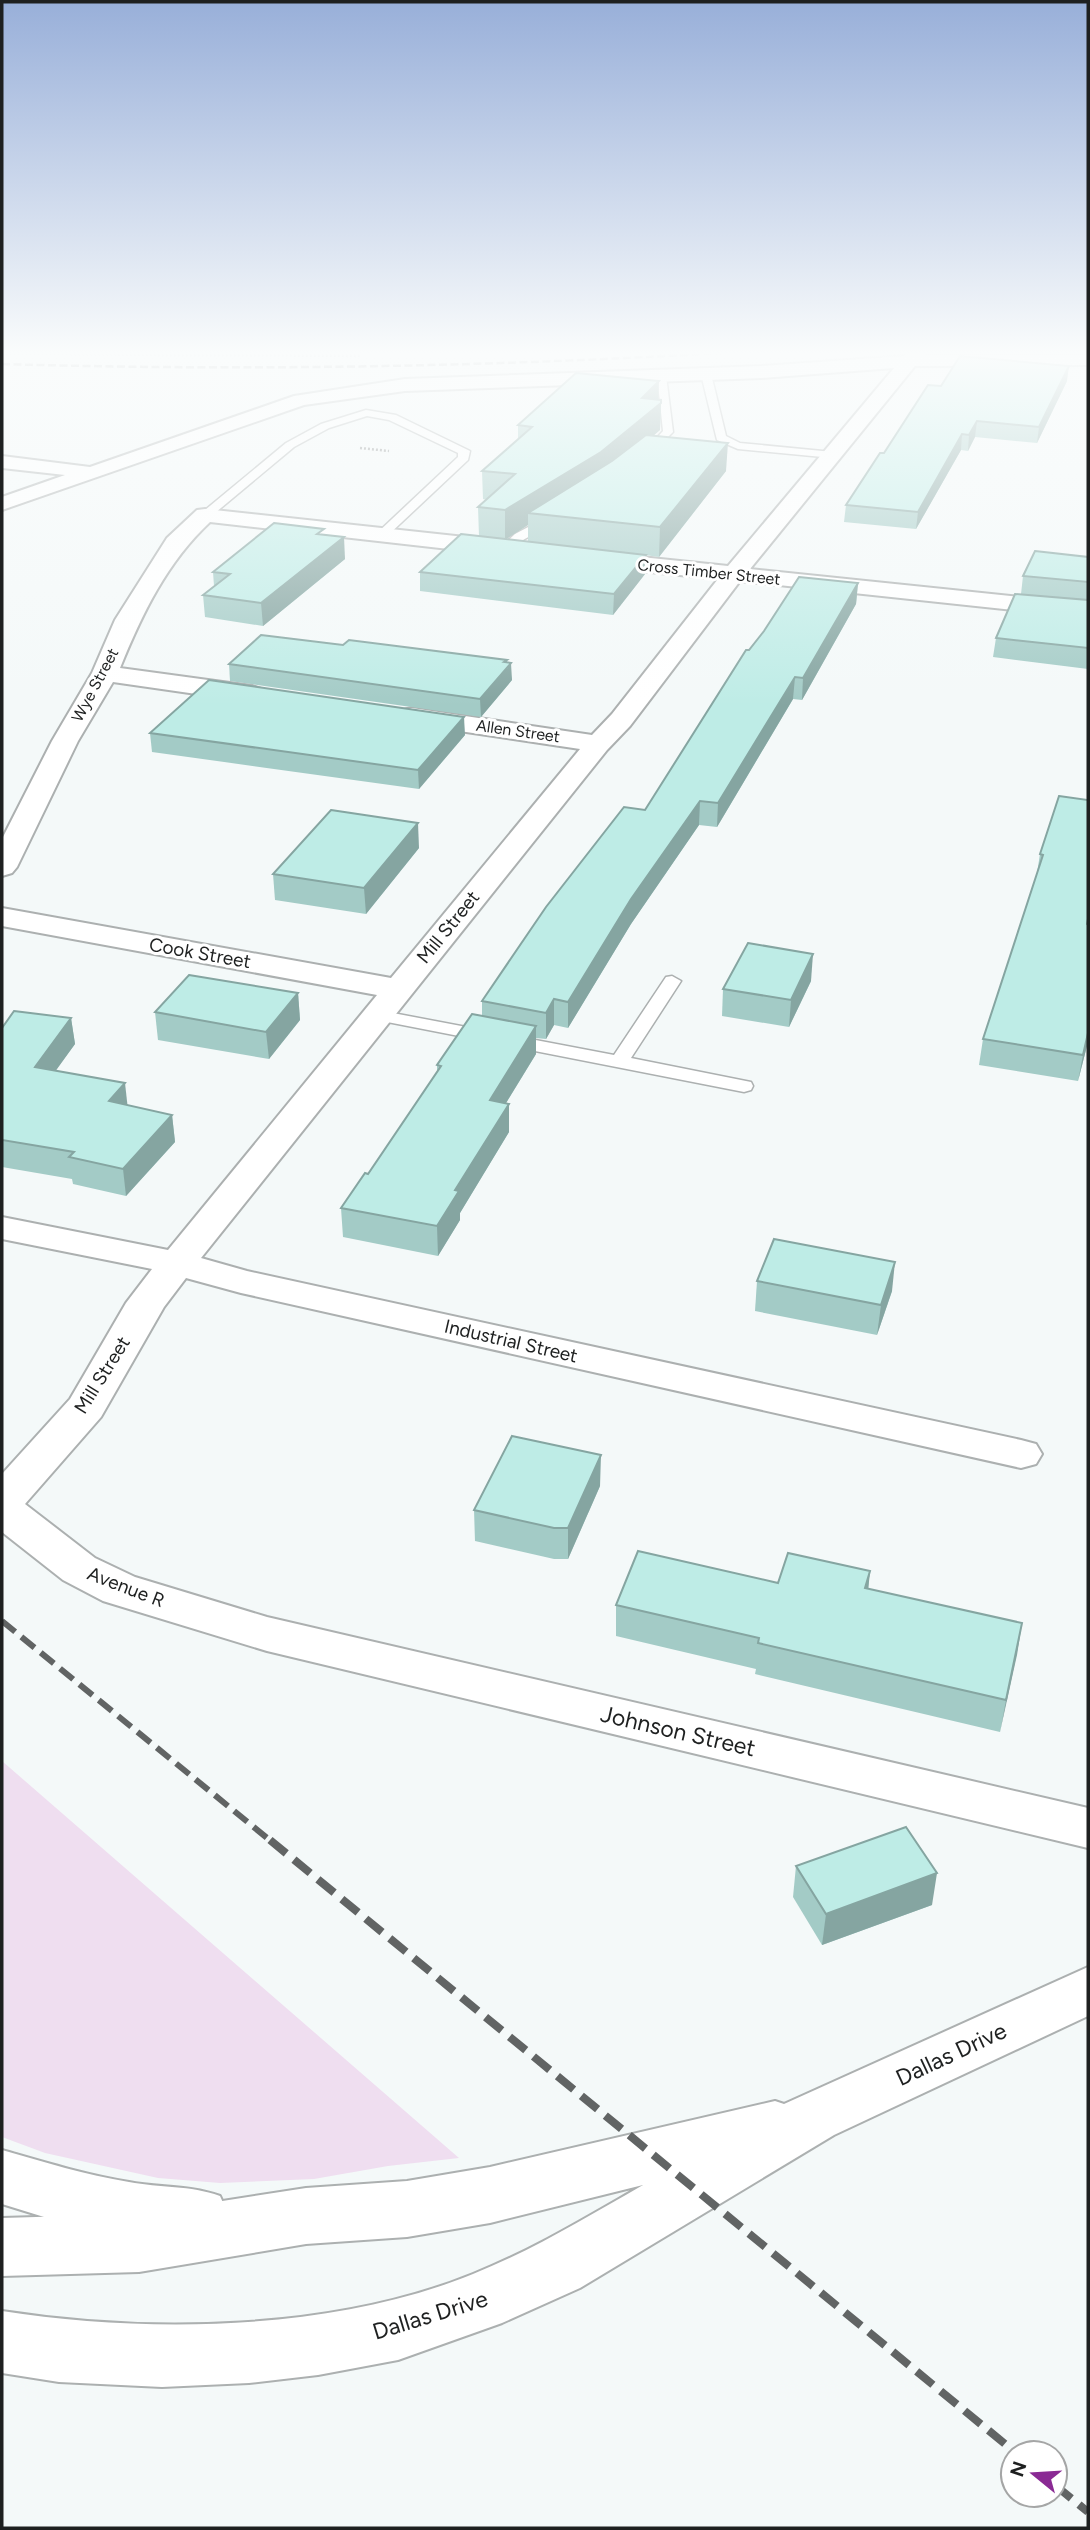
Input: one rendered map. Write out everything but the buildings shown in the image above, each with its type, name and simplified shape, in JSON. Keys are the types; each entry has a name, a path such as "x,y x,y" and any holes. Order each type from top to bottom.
{"street":[{"path":"75,470 92,472"},
{"path":"2,504 98,470"},
{"name":"Mill Street","path":"2,1502 86,1406 146,1303 177,1263 397,989 598,744 621,720 733,575 821,470"},
{"path":"205,515 533,552"},
{"name":"Wye Street","path":"2,867 65,741 105,673 127,620 175,542 205,515"},
{"name":"Cross Timber Street","path":"573,556 1088,611"},
{"path":"105,673 282,698"},
{"name":"Allen Street","path":"390,713 598,744"},
{"name":"Cook Street","path":"2,918 397,989"},
{"name":"Industrial Street","path":"2,1228 177,1263 241,1281 1021,1454"},
{"name":"Avenue R","path":"2,1509 79,1569 119,1589 267,1634"},
{"name":"Johnson Street","path":"267,1634 1088,1828"},
{"name":"Dallas Drive","path":"2,2342 59,2351 162,2356 249,2353 398,2330 480,2302 558,2267 814,2117 1088,1990"},
{"name":"Dallas Drive","path":"2,2177 86,2202 133,2211 200,2216 306,2216 407,2209 490,2195 814,2117"},
{"name":"Dallas Drive","path":"2,2247 139,2243 306,2216"}],"lane":[{"path":"205,515 260,470"},
{"path":"381,535 451,470"},
{"path":"506,548 519,537 566,511"},
{"path":"619,1062 673,981"},
{"path":"377,1015 744,1086"}],"shaded area":[{"path":"2,1761 459,2158 388,2166 314,2179 220,2183 158,2178 45,2153 2,2137"}],"railway":[{"path":"2,1621 272,1842"},
{"path":"270,1840 999,2439"},
{"path":"1069,2496 1088,2512"}]}
